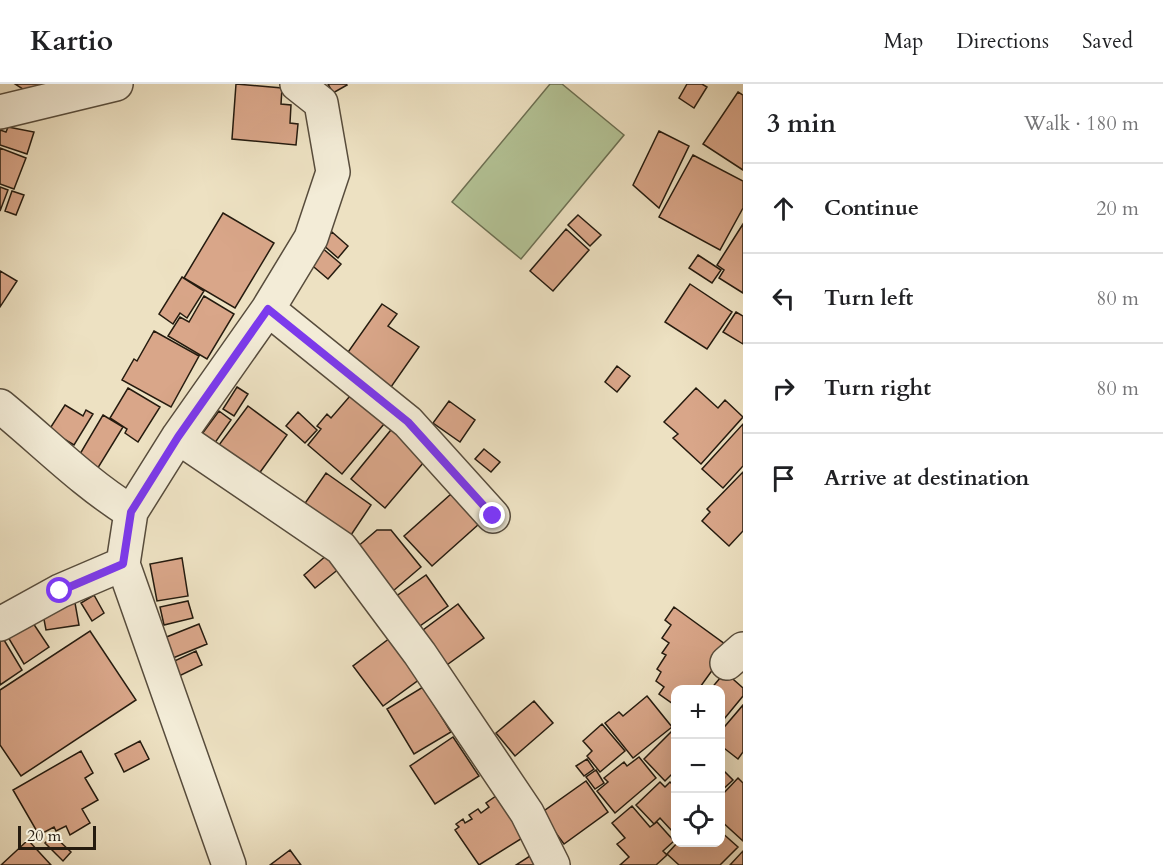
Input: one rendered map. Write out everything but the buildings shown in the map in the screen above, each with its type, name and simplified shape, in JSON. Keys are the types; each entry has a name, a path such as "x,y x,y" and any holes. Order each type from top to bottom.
{"street":[{"path":"0,112 116,84"},
{"path":"230,865 123,564 131,512 178,437 268,309 310,238 333,172 321,103 297,84"},
{"path":"268,309 408,422 493,516"},
{"path":"0,406 53,450 94,489 131,512"},
{"path":"178,437 341,548 420,654 521,803 553,865"},
{"path":"0,624 60,591 123,564"}],"green space":[{"path":"550,84 562,84 624,135 521,259 452,202"}],"route":[{"path":"60,591 123,564 131,512 178,437 268,309 408,422 493,516"}]}
